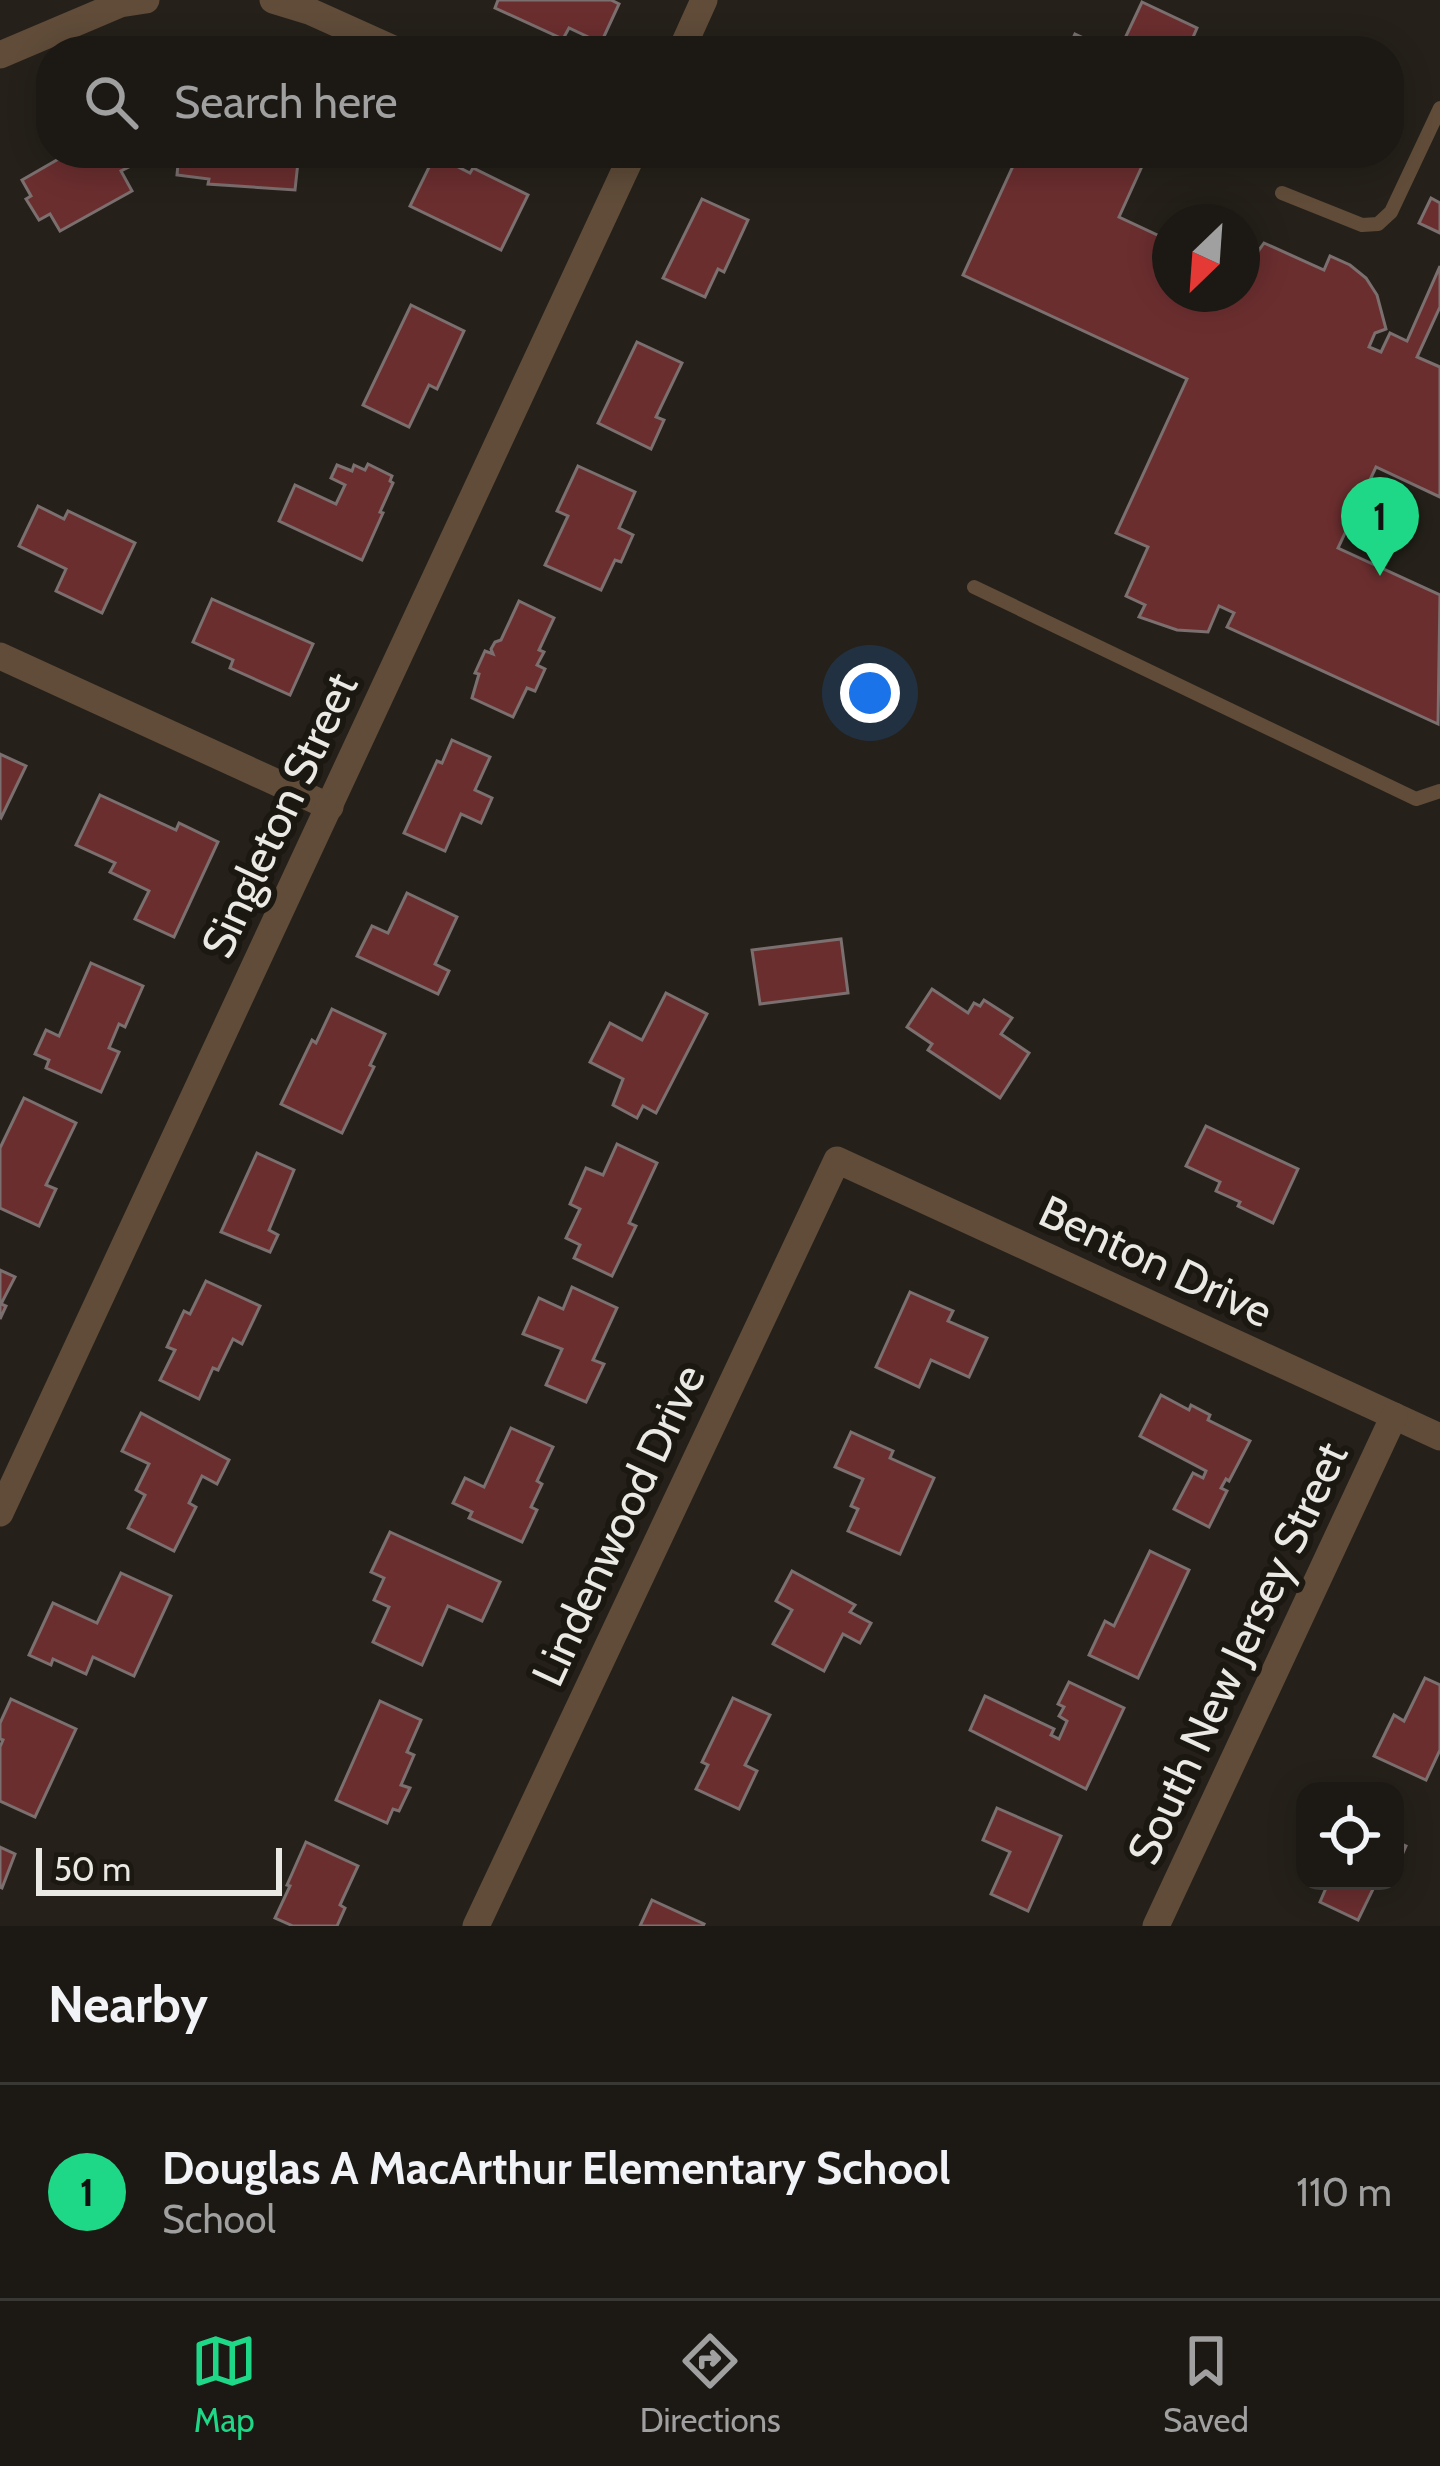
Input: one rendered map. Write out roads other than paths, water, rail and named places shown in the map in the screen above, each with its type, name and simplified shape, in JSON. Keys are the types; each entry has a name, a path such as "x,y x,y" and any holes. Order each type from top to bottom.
{"street":[{"path":"45,36 120,4 146,0"},
{"path":"273,0 309,10 365,36"},
{"path":"687,36 704,0"},
{"path":"0,55 36,40"},
{"name":"Singleton Street","path":"0,1513 624,168"},
{"path":"0,656 329,807"},
{"name":"Benton Drive","path":"837,1160 1440,1437"},
{"name":"Lindenwood Drive","path":"476,1926 837,1160"},
{"name":"South New Jersey Street","path":"1156,1926 1394,1416"}],"lane":[{"path":"1282,193 1362,225 1378,224 1391,212 1440,108"},
{"path":"974,587 1416,800 1440,791"}],"place":[{"name":"Douglas A MacArthur Elementary School","path":"1380,576"}]}
